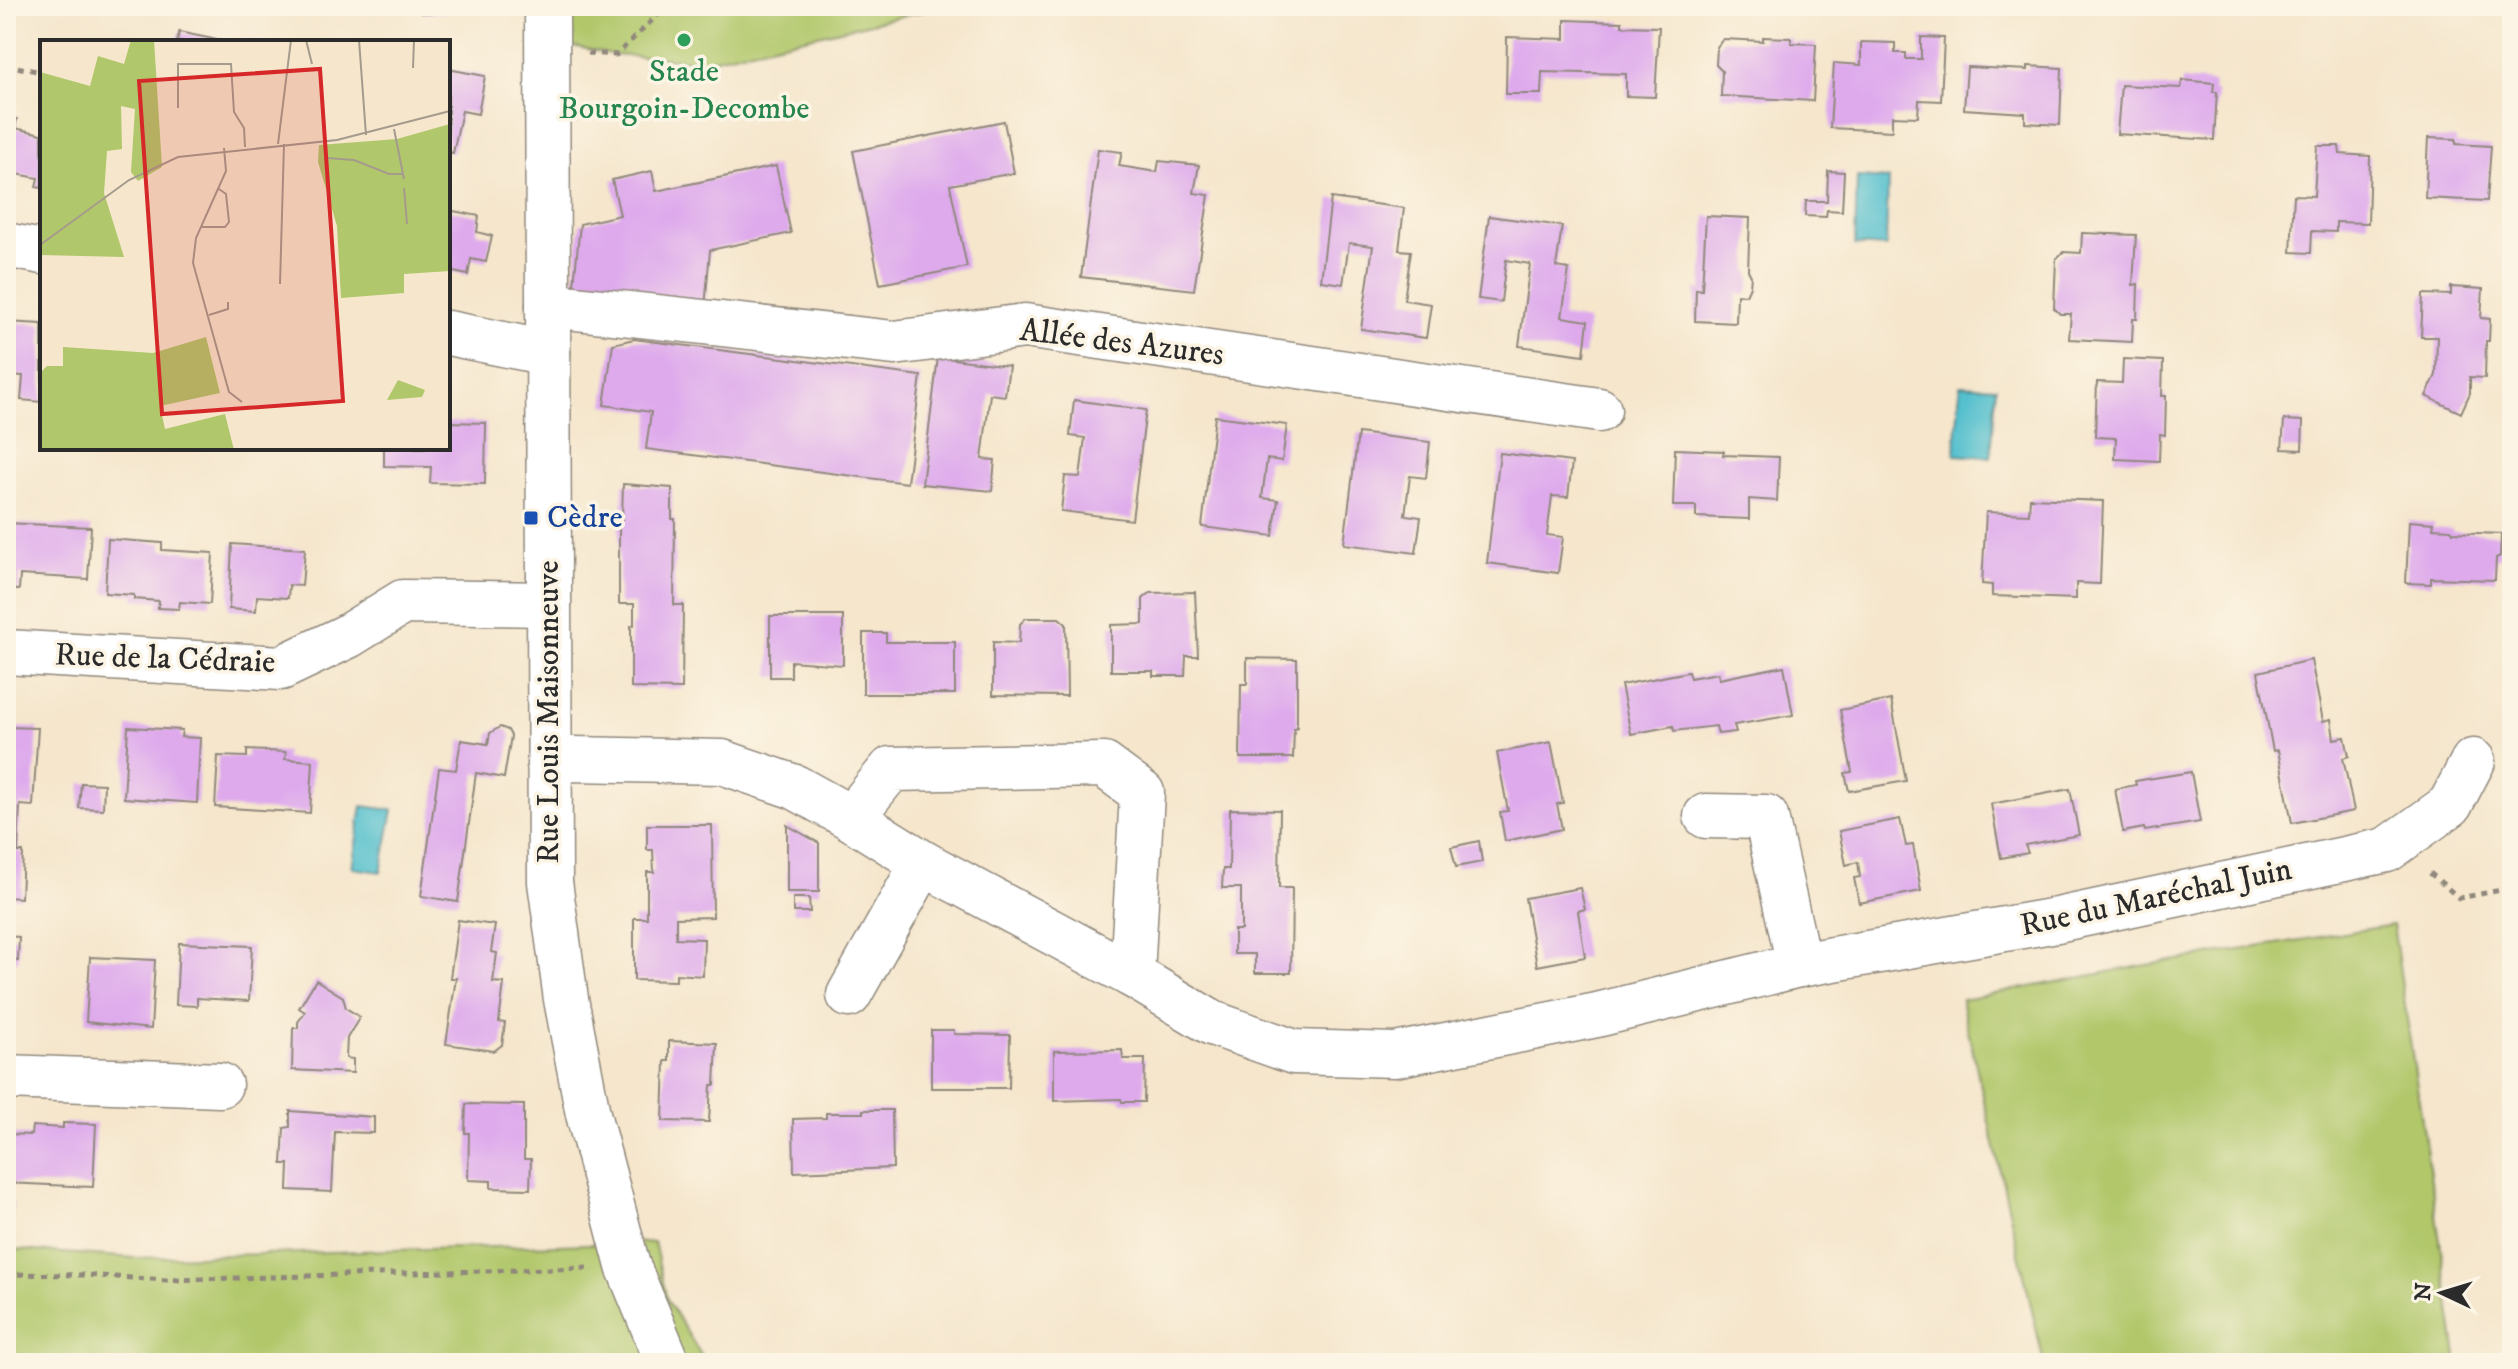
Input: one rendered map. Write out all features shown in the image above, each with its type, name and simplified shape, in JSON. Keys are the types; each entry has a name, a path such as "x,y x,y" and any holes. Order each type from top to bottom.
{"street":[{"name":"Rue Louis Maisonneuve","path":"547,6 550,882 566,999 588,1114 628,1266 668,1363"},
{"path":"6,245 40,252"},
{"name":"Allée des Azures","path":"548,305 894,343 1025,326 1599,410"},
{"path":"450,333 548,353"},
{"name":"Rue de la Cédraie","path":"6,652 281,668 348,636 403,602 548,604"},
{"name":"Rue du Maréchal Juin","path":"549,764 573,759 722,762 795,787 923,863 1132,975 1212,1023 1294,1052 1395,1055 1597,1015 1799,965 2057,920 2387,850 2450,805 2473,761"},
{"path":"851,818 891,769 1104,765 1142,793 1132,975"},
{"path":"1706,816 1766,817 1799,965"},
{"path":"849,995 923,863"},
{"path":"6,1077 220,1085"}],"path":[{"path":"548,49 616,55 667,6"},
{"path":"6,65 40,72"},
{"path":"2387,850 2422,866 2459,898 2512,888"},
{"path":"6,1274 167,1280 628,1266"}],"green space":[{"name":"Stade Bourgoin-Decombe","path":"572,6 946,6 703,61 616,55 572,46"},
{"path":"2393,925 2458,1363 2044,1363 1961,1000 2141,966"},
{"path":"654,1242 667,1300 706,1363 6,1363 6,1249 135,1258"}],"water":[{"path":"1857,177 1888,179 1886,247 1855,245"},
{"path":"1960,385 1996,387 1991,457 1955,455"},
{"path":"362,806 393,810 381,872 352,868"}],"building":[{"path":"421,6 483,6 483,10 422,13"},
{"path":"1565,20 1659,27 1655,97 1626,96 1626,74 1542,72 1541,94 1506,94 1507,37 1565,39"},
{"path":"179,32 218,40 177,40"},
{"path":"1763,37 1791,38 1791,43 1816,44 1813,101 1721,96 1722,71 1716,65 1717,47 1723,39 1763,41"},
{"path":"1921,37 1944,38 1941,101 1919,100 1918,117 1892,116 1892,131 1830,128 1834,63 1861,65 1861,42 1895,43 1895,53 1906,53 1906,59 1921,59"},
{"path":"2028,66 2062,68 2060,125 2025,123 2025,113 1964,109 1967,67 2028,70"},
{"path":"450,69 485,76 478,114 462,111 453,153 450,152"},
{"path":"2182,80 2214,83 2213,92 2217,92 2214,140 2117,134 2121,85 2181,88"},
{"path":"6,117 17,119 15,128 40,134 40,188 36,187 38,178 6,172"},
{"path":"1004,121 1014,173 950,185 967,267 880,284 853,151"},
{"path":"2428,138 2456,139 2456,144 2491,146 2487,201 2425,198"},
{"path":"2317,146 2339,146 2340,154 2370,156 2368,223 2336,222 2336,232 2312,231 2311,253 2291,252 2294,195 2314,196"},
{"path":"1098,149 1122,152 1119,166 1157,172 1159,161 1199,165 1194,193 1209,195 1194,290 1081,277"},
{"path":"776,166 791,233 710,250 705,308 573,295 580,224 620,215 612,180 652,171 656,191"},
{"path":"1828,171 1844,172 1842,211 1827,210 1826,217 1805,216 1806,201 1827,201"},
{"path":"1331,198 1404,208 1399,250 1411,251 1404,300 1431,304 1426,338 1361,329 1373,246 1349,243 1343,284 1321,281"},
{"path":"450,210 479,216 477,232 492,236 486,262 471,259 468,275 450,271"},
{"path":"1489,216 1562,226 1556,267 1569,269 1562,317 1588,321 1584,355 1519,346 1530,264 1506,260 1501,302 1478,299"},
{"path":"1706,216 1750,218 1750,286 1746,295 1737,294 1736,323 1695,321 1696,289 1702,290"},
{"path":"2082,233 2136,235 2133,285 2138,284 2137,319 2133,319 2132,342 2069,339 2071,314 2060,314 2054,308 2056,259 2063,252 2081,253"},
{"path":"2451,287 2483,289 2481,318 2490,319 2485,378 2470,377 2470,393 2461,413 2426,396 2436,375 2437,337 2421,337 2423,294 2451,295"},
{"path":"6,322 40,324 40,402 21,400 23,376 6,375"},
{"path":"634,339 921,376 907,483 646,449 651,412 604,405 613,344"},
{"path":"938,357 1009,366 1005,396 990,394 982,459 995,460 992,491 922,484"},
{"path":"2123,359 2163,361 2165,435 2160,434 2159,461 2115,459 2116,438 2095,437 2097,382 2122,383"},
{"path":"1074,400 1146,410 1132,520 1061,511 1065,476 1080,477 1085,438 1070,436"},
{"path":"1215,416 1287,425 1282,461 1267,459 1262,498 1278,500 1273,536 1202,527"},
{"path":"2284,420 2303,421 2302,450 2282,449"},
{"path":"450,422 486,423 485,484 430,483 431,467 384,466 384,450 450,450"},
{"path":"1358,433 1430,442 1426,478 1410,476 1405,515 1421,517 1416,553 1344,544"},
{"path":"1675,449 1779,457 1777,501 1749,499 1749,519 1696,517 1696,506 1673,506"},
{"path":"1500,453 1572,462 1568,497 1552,496 1547,535 1563,537 1558,573 1487,563"},
{"path":"623,484 672,488 672,519 675,519 674,605 683,605 682,689 631,688 634,604 619,604 619,518 622,519"},
{"path":"2030,498 2103,501 2100,584 2076,583 2076,599 1992,596 1992,585 1982,584 1986,512 2029,514"},
{"path":"2409,521 2434,523 2433,528 2451,529 2453,532 2501,534 2495,580 2431,578 2431,584 2406,583"},
{"path":"6,523 91,527 88,579 20,575 19,590 6,589"},
{"path":"108,539 162,543 162,550 213,553 210,604 180,602 179,609 158,608 159,601 105,593"},
{"path":"232,544 305,549 302,586 289,585 288,598 257,596 256,611 229,609"},
{"path":"1195,592 1198,656 1186,656 1185,676 1153,676 1153,671 1111,671 1111,625 1143,624 1143,599 1150,593"},
{"path":"770,616 843,616 843,665 791,661 791,677 770,677"},
{"path":"1026,618 1059,618 1066,624 1067,696 993,695 993,642 1019,643 1020,624"},
{"path":"863,633 886,633 886,642 955,642 955,694 863,694"},
{"path":"1247,658 1297,659 1297,728 1294,729 1293,758 1240,758 1241,684 1247,684"},
{"path":"2311,660 2323,721 2331,719 2334,739 2345,737 2349,756 2343,758 2354,811 2292,823 2278,750 2273,751 2258,672"},
{"path":"1784,666 1793,715 1734,725 1736,732 1718,734 1716,726 1674,731 1673,726 1631,734 1621,685 1688,672 1690,678 1718,673 1719,679"},
{"path":"1891,700 1906,781 1849,791 1845,773 1852,772 1840,710"},
{"path":"6,727 38,728 33,806 20,805 18,852 23,852 21,898 6,897"},
{"path":"128,727 182,730 181,737 200,738 197,803 124,798"},
{"path":"500,727 508,730 511,736 504,778 476,773 458,902 421,896 439,768 456,770 461,740 488,744 490,733"},
{"path":"1551,742 1563,803 1557,804 1562,829 1505,841 1500,812 1508,811 1497,753"},
{"path":"247,750 286,752 285,759 313,761 310,813 215,807 218,756 247,757"},
{"path":"2191,772 2200,822 2123,832 2115,789 2136,785 2135,781"},
{"path":"81,783 104,784 103,809 79,808"},
{"path":"2070,789 2079,835 2025,845 2028,853 2001,858 1991,804"},
{"path":"1230,809 1280,810 1279,888 1292,888 1291,973 1255,973 1255,954 1234,954 1234,930 1241,930 1241,888 1222,888 1223,869 1229,869"},
{"path":"1900,819 1906,846 1913,845 1921,891 1859,903 1854,878 1860,877 1858,862 1846,865 1839,831"},
{"path":"647,825 712,825 713,917 676,918 676,938 704,939 703,976 676,974 676,981 634,980 634,918 647,918 647,872 654,872 653,850 647,850"},
{"path":"787,825 819,843 819,892 787,892"},
{"path":"1479,841 1482,862 1456,867 1451,847"},
{"path":"1580,888 1585,909 1578,911 1585,957 1537,966 1525,898"},
{"path":"793,898 809,898 810,912 793,912"},
{"path":"458,920 495,925 491,952 497,953 493,982 504,983 499,1022 505,1023 502,1045 494,1051 446,1044 456,978 450,978"},
{"path":"6,936 19,937 18,961 11,960 8,1003 6,1003"},
{"path":"179,943 252,946 249,1001 197,998 197,1006 176,1005"},
{"path":"90,957 155,960 151,1029 86,1022"},
{"path":"316,980 343,997 346,1008 360,1017 347,1038 346,1058 353,1059 353,1073 292,1070 293,1028 298,1028 298,1022 305,1012 299,1008"},
{"path":"931,1030 954,1030 954,1034 1010,1035 1009,1088 931,1088"},
{"path":"669,1041 717,1043 709,1122 663,1121 665,1061 669,1061"},
{"path":"1122,1050 1123,1059 1145,1059 1144,1102 1122,1102 1121,1099 1054,1101 1054,1051"},
{"path":"466,1104 524,1105 524,1159 531,1159 530,1189 491,1188 491,1181 468,1180"},
{"path":"863,1110 892,1110 893,1168 794,1172 793,1119 826,1118 826,1113 863,1113"},
{"path":"290,1111 374,1117 374,1133 335,1132 332,1192 288,1190 289,1164 282,1164 284,1128 290,1127"},
{"path":"63,1123 96,1124 93,1187 6,1183 7,1134 31,1135 32,1126 63,1128"},
{"path":"6,1201 13,1202 11,1223 6,1223"}],"place":[{"name":"Stade Bourgoin-Decombe","path":"684,40"},
{"name":"Cèdre","path":"531,518"}]}
